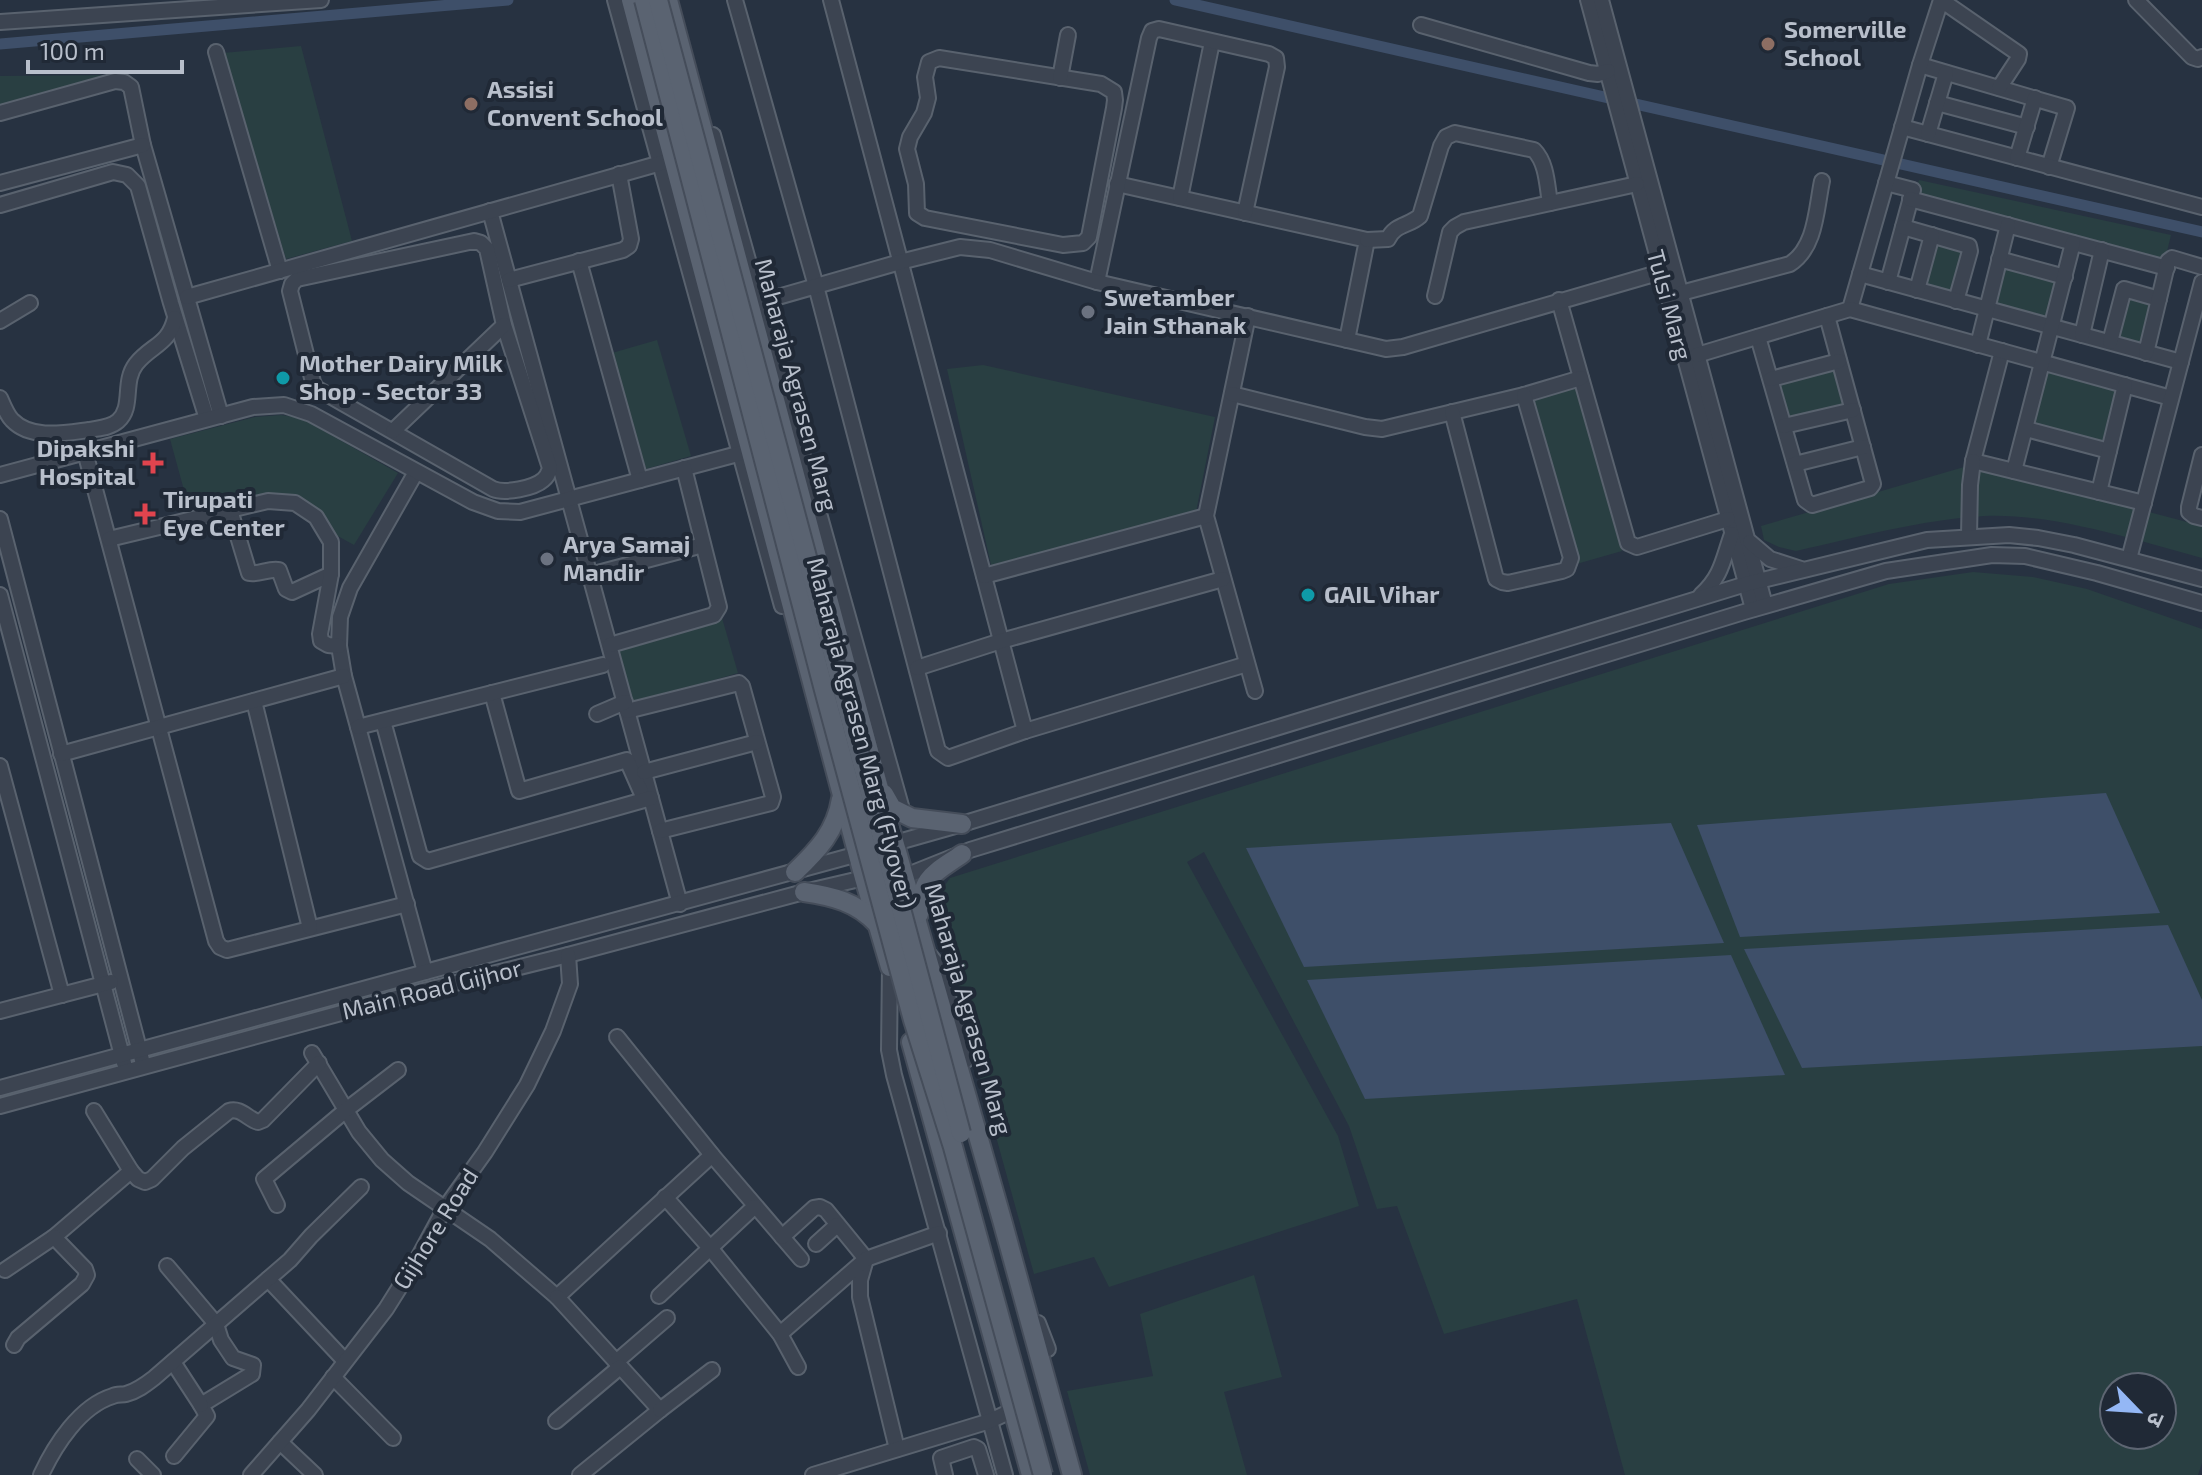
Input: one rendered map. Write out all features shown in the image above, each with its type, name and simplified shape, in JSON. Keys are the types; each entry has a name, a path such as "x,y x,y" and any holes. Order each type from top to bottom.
{"main road":[{"path":"631,0 667,161 693,233 746,452 792,602 864,878 1031,1475"},
{"name":"Maharaja Agrasen Marg (Flyover)","path":"644,0 913,1020 953,1147 1043,1475"},
{"name":"Maharaja Agrasen Marg (Flyover)","path":"665,1 991,1244 1055,1475"},
{"name":"Maharaja Agrasen Marg","path":"665,1 728,223 755,304 878,785 1072,1475"},
{"path":"693,233 728,223"},
{"path":"792,602 826,591"},
{"path":"878,785 892,808 912,818 962,824"},
{"path":"795,872 819,849 839,815 842,793"},
{"path":"918,925 923,885 931,875 962,854"},
{"path":"804,892 849,903 867,913 877,924"},
{"path":"964,1229 1002,1220"}],"street":[{"path":"0,22 321,0"},
{"path":"615,0 667,161 839,815"},
{"path":"735,0 816,286 941,755 948,758 1025,731 1247,664"},
{"path":"831,0 1025,731"},
{"name":"Tulsi Marg","path":"1588,0 1681,293 1747,539 1752,583"},
{"name":"Tulsi Marg","path":"1601,0 1613,76"},
{"path":"1850,309 1941,0 2019,54 1999,88"},
{"path":"2136,0 2192,57 2202,57"},
{"path":"665,1 681,20 755,304 903,813"},
{"path":"1421,25 1589,73 1613,76"},
{"path":"1097,282 1152,31 1159,29 1276,58 1277,67 1245,213"},
{"path":"1060,78 1068,35"},
{"path":"1180,198 1212,42"},
{"path":"216,52 280,271"},
{"path":"939,58 1060,78 1101,84 1114,92 1089,237 1083,243 1063,245 925,218 917,213 916,184 907,149 928,98 925,77 929,62 939,58"},
{"path":"1920,65 2067,108 2049,167"},
{"path":"1928,134 1946,73"},
{"path":"0,113 115,81 131,87 143,145 187,297 214,418"},
{"path":"2017,158 2035,98"},
{"path":"1937,103 2027,127"},
{"name":"Tulsi Marg","path":"1626,120 1637,184 1732,534 1759,607"},
{"path":"1902,127 2202,207"},
{"path":"1117,184 1367,240 1388,239 1398,226 1420,216 1441,146 1446,137 1455,133 1534,150 1543,163 1550,203"},
{"path":"0,183 143,145"},
{"path":"187,297 667,161"},
{"path":"0,205 113,172 127,175 138,186 175,318 214,418"},
{"path":"509,280 629,246 631,239 619,174"},
{"path":"1888,177 1913,190 1888,282"},
{"path":"1681,293 1790,264 1800,257 1810,238 1822,181"},
{"path":"1435,296 1450,232 1464,222 1637,184"},
{"path":"1910,199 2167,268"},
{"path":"490,211 610,645 644,772 648,799"},
{"path":"1978,345 2008,225"},
{"path":"1903,227 1969,246 1956,301"},
{"path":"989,250 992,231"},
{"path":"1917,290 1932,235"},
{"path":"1347,340 1367,240"},
{"path":"474,241 481,243 487,249 504,325 550,468 547,476 541,482 507,492 499,491 360,412 316,388 290,291 292,284 297,279 474,241"},
{"path":"2014,471 2073,243"},
{"path":"755,304 960,247 989,250 1097,282 1386,349 1403,347 1661,272"},
{"path":"2082,335 2102,250"},
{"path":"2146,353 2168,261 2172,258 2202,267"},
{"path":"1999,259 2065,277"},
{"path":"579,261 640,480"},
{"path":"1860,274 2181,362"},
{"path":"2095,281 2159,299"},
{"path":"2129,559 2181,362 2197,320 2202,284"},
{"path":"2110,342 2124,289"},
{"path":"1559,300 1628,543 1637,547 1728,519"},
{"path":"0,321 30,303"},
{"path":"1697,355 1850,309 2171,398"},
{"path":"1248,316 1206,516 1255,691"},
{"path":"1758,337 1805,500 1812,505 1870,488 1873,484 1827,316"},
{"path":"0,398 11,420 30,431 58,435 109,427 119,420 127,406 130,372 140,359 164,341 173,329 175,318"},
{"path":"393,431 504,325"},
{"path":"1969,536 1973,461 2002,351"},
{"path":"1771,379 1839,361"},
{"path":"1232,394 1382,429 1581,378"},
{"path":"2099,492 2125,385"},
{"path":"1452,412 1496,579 1508,583 1562,571 1570,565 1571,558 1524,395"},
{"path":"0,475 253,407 284,405 311,414 473,502 498,511 520,512 746,452"},
{"path":"1784,426 1853,410"},
{"path":"348,435 360,412"},
{"path":"2026,429 2109,451"},
{"path":"1795,464 1863,447"},
{"path":"85,452 220,947 227,950 407,904"},
{"path":"2202,457 2189,512 2202,518"},
{"path":"1973,461 2144,503"},
{"path":"610,645 718,612 684,468"},
{"path":"416,472 350,588 340,617 339,646 344,676 425,972"},
{"path":"109,539 268,501 295,503 316,517 331,542 331,574 320,634 321,641 339,646"},
{"path":"230,510 249,573 279,570 284,586 292,592 331,574"},
{"path":"984,576 1206,516"},
{"path":"0,519 144,1067"},
{"path":"1694,600 1713,584 1723,566 1732,534"},
{"path":"895,843 1694,600 1927,540 2009,535 2038,538 2202,579"},
{"path":"1747,539 1770,559 1804,570"},
{"path":"590,575 703,545"},
{"path":"905,876 962,854 1759,607 1886,571 1992,555 2025,556 2202,603"},
{"path":"917,668 1001,641 1223,579"},
{"path":"22,603 1,603 126,1071"},
{"path":"358,727 603,665"},
{"path":"61,754 344,676"},
{"path":"597,714 739,683 742,686 773,797 771,803 660,831"},
{"path":"492,693 519,791 627,760 648,799 660,831 680,904"},
{"path":"254,701 310,928"},
{"path":"383,721 420,856 428,861 648,799"},
{"path":"644,772 757,742"},
{"path":"0,766 5,804 62,995"},
{"name":"Main Road Gijhor","path":"0,1088 858,854"},
{"name":"Main Road Gijhor","path":"0,1106 411,994 864,878"},
{"path":"925,950 940,968 1037,1321 1048,1349"},
{"name":"Gijhore Road","path":"251,1475 308,1410 386,1309 445,1208 527,1085 553,1031 570,984 568,955"},
{"path":"890,966 889,1050 894,1075 1005,1475"},
{"path":"0,1011 120,981"},
{"path":"617,1037 754,1207 801,1259"},
{"path":"94,1111 131,1171 145,1182 234,1109 252,1120 263,1120 316,1058 359,1132 382,1160 408,1183 490,1239 557,1297 660,1410"},
{"path":"277,1205 264,1179 398,1070"},
{"path":"557,1297 712,1155"},
{"path":"5,1270 54,1237 131,1171"},
{"path":"41,1475 67,1432 87,1410 113,1396 140,1389 290,1260 361,1187"},
{"path":"665,1197 780,1334 798,1367"},
{"path":"659,1296 754,1207"},
{"path":"782,1237 814,1208 820,1207 826,1210 866,1259"},
{"path":"816,1244 837,1225"},
{"path":"780,1334 866,1259 939,1233"},
{"path":"14,1345 18,1338 82,1284 87,1275 85,1269 54,1237"},
{"path":"866,1259 860,1280 860,1297 897,1449"},
{"path":"167,1266 216,1324 221,1340 233,1358 253,1365 252,1374 201,1405"},
{"path":"268,1279 345,1361"},
{"path":"556,1421 667,1318"},
{"path":"173,1362 207,1416 174,1456"},
{"path":"580,1475 712,1370"},
{"path":"1052,1376 1080,1475"},
{"path":"333,1377 393,1438"},
{"path":"813,1475 990,1421 1013,1410"},
{"path":"280,1442 315,1475"},
{"path":"945,1475 943,1457 974,1447 978,1449 986,1475"},
{"path":"137,1459 153,1475"}],"green space":[{"path":"301,46 352,241 286,259 223,53"},
{"path":"118,75 0,108 0,76"},
{"path":"1919,180 2171,235 2164,264 1914,196"},
{"path":"1934,238 1968,247 1954,298 1920,289"},
{"path":"2001,262 2063,278 2051,324 1989,308"},
{"path":"2125,291 2157,300 2144,350 2112,341"},
{"path":"657,340 691,456 646,469 612,353"},
{"path":"983,365 1215,417 1196,512 991,565 947,369"},
{"path":"1837,365 1848,407 1789,422 1778,381"},
{"path":"2046,367 2122,388 2106,447 2030,427"},
{"path":"1577,386 1622,551 1573,565 1528,399"},
{"path":"281,415 301,418 398,473 354,545 287,508 255,500 190,512 170,439 255,417"},
{"path":"1971,465 2138,507 2130,538 2058,522 1984,516 1913,525 1796,551 1764,540 1761,526"},
{"path":"2149,512 2202,526 2202,558 2141,541"},
{"path":"1973,572 2033,577 2087,589 2202,629 2202,1463 2198,1475 1625,1475 1577,1299 1444,1334 1397,1206 1377,1209 1349,1126 1204,852 1187,862 1338,1136 1359,1206 1109,1287 1094,1257 1034,1274 935,916 938,895 950,878 1889,584"},
{"path":"722,618 738,673 632,704 616,649"},
{"path":"1254,1275 1282,1377 1224,1392 1247,1475 1090,1475 1067,1391 1153,1376 1140,1314"}],"water":[{"path":"2106,793 2160,913 1740,937 1697,825"},
{"path":"1671,823 1724,943 1304,967 1246,848"},
{"path":"2168,925 2202,1000 2202,1046 1802,1068 1744,949"},
{"path":"1731,955 1785,1075 1365,1099 1307,980"}],"waterway":[{"path":"0,44 508,0"},
{"path":"1175,0 2202,232"}],"place":[{"name":"Somerville School","path":"1768,44"},
{"name":"Assisi Convent School","path":"471,104"},
{"name":"Swetamber Jain Sthanak","path":"1088,312"},
{"name":"Mother Dairy Milk Shop - Sector 33","path":"283,378"},
{"name":"Dipakshi Hospital","path":"153,463"},
{"name":"Tirupati Eye Center","path":"145,514"},
{"name":"Arya Samaj Mandir","path":"547,559"},
{"name":"GAIL Vihar","path":"1308,595"}]}
